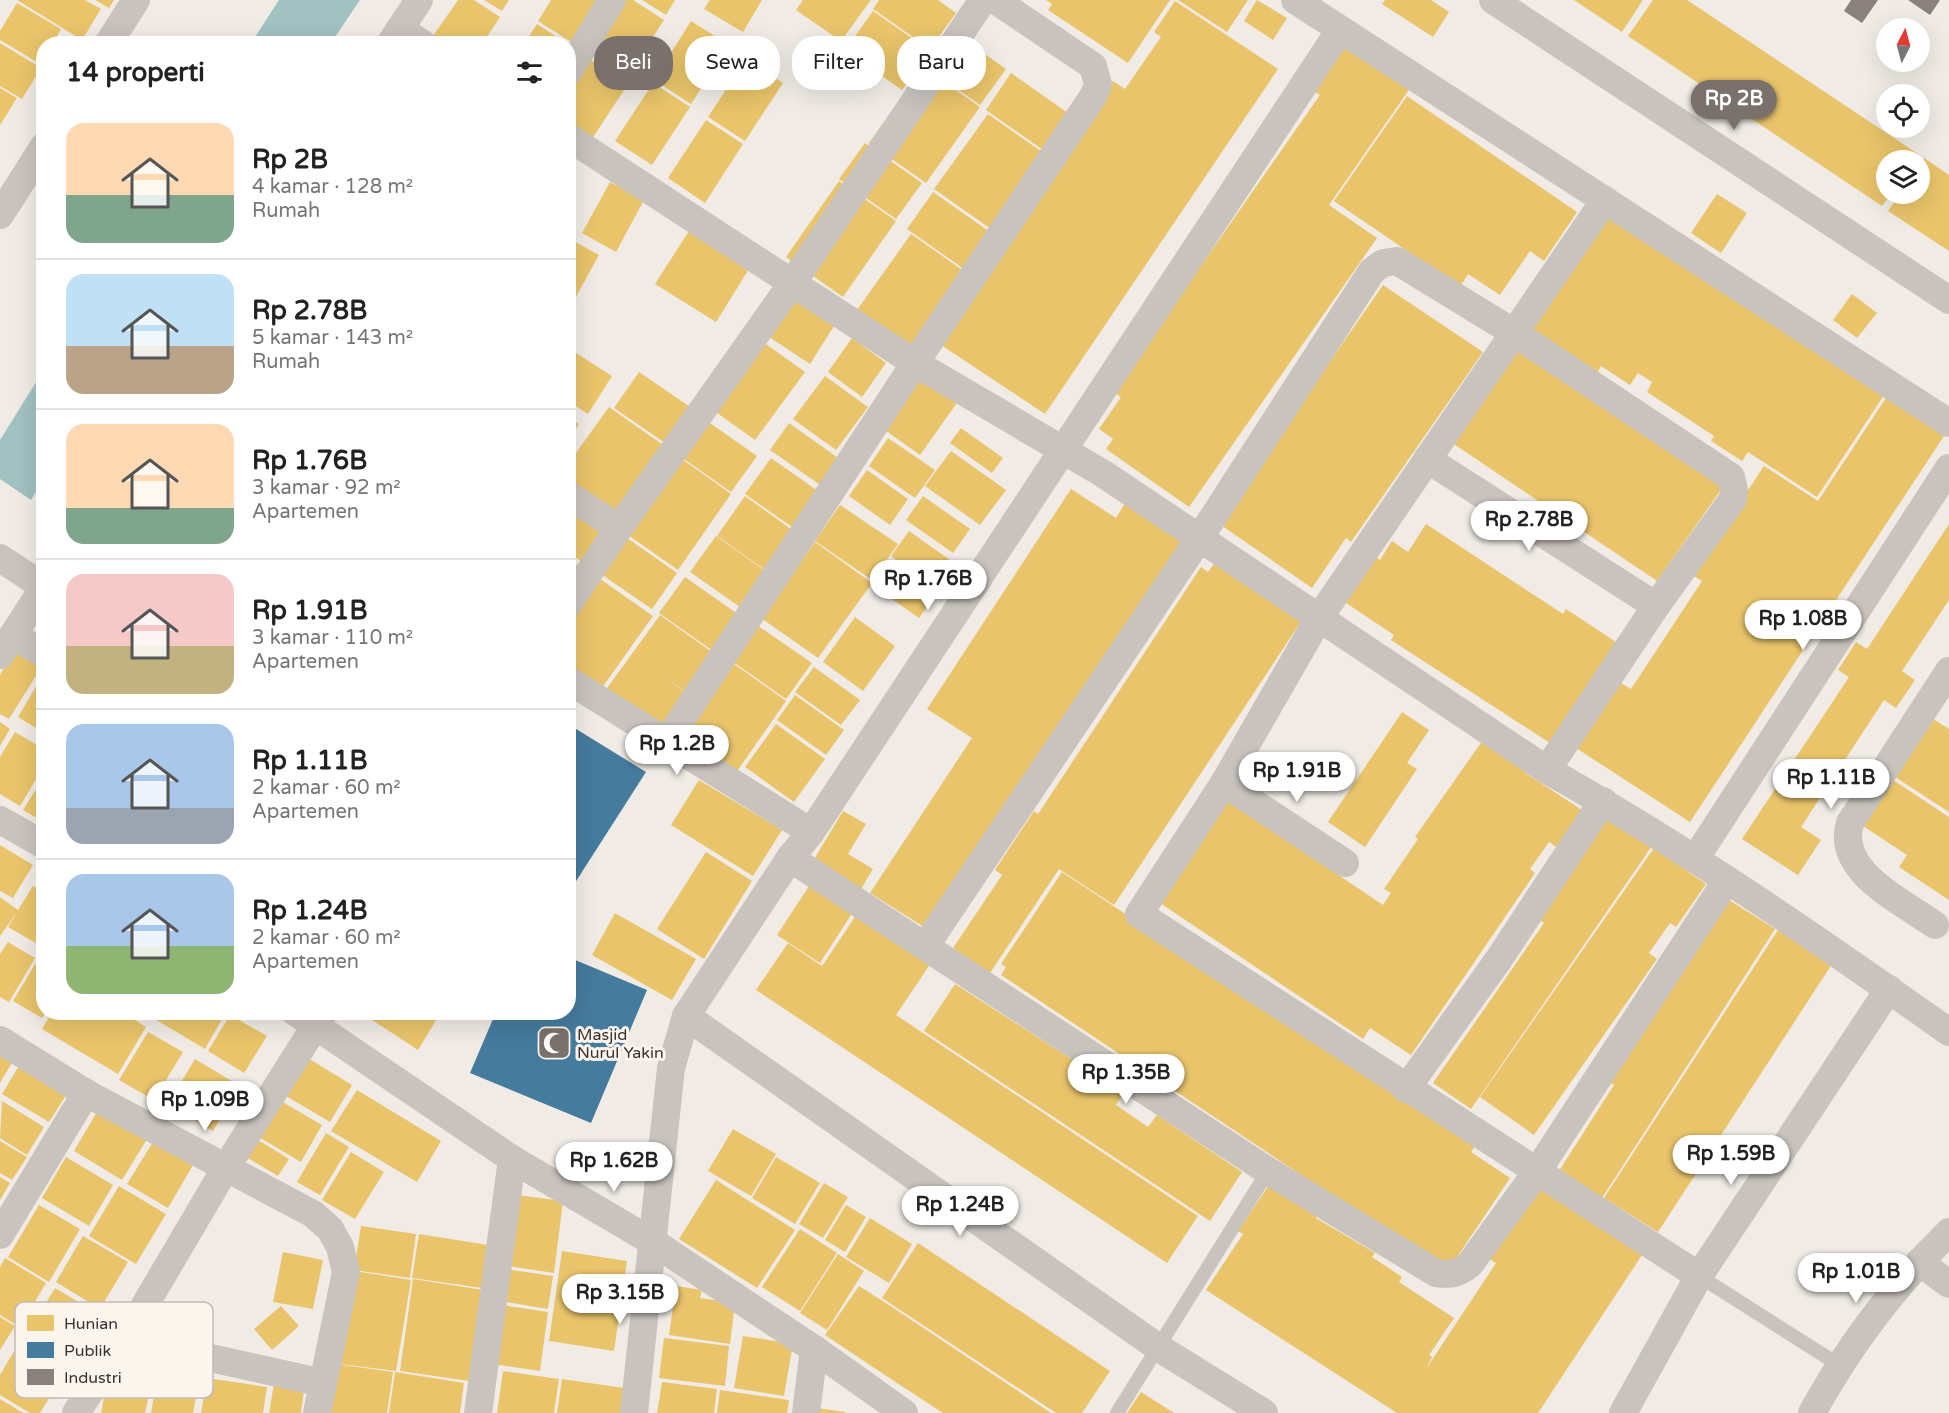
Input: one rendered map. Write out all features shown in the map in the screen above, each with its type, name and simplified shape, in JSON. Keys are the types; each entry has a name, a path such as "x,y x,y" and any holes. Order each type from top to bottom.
{"street":[{"path":"113,36 136,0"},
{"path":"406,36 419,0"},
{"path":"576,59 612,0"},
{"path":"576,592 793,282 983,0"},
{"path":"666,743 1094,95 1098,84 1093,66 995,0"},
{"path":"1294,0 1949,423"},
{"path":"1493,0 1949,300"},
{"path":"634,1413 671,1068 686,1016 790,858 811,832 1340,30"},
{"path":"576,142 915,363 1063,447 1200,536 1547,770 1603,801 1727,880 1949,1032"},
{"path":"0,215 36,159"},
{"path":"1605,200 1319,618 1224,783 1139,914 1406,1089 1699,1276"},
{"path":"926,945 1200,536 1372,271 1383,263 1397,261 1513,332 1731,477 1734,490 1733,499 1656,606 1547,770"},
{"path":"1427,459 1656,606"},
{"path":"1695,860 1949,468"},
{"path":"576,500 619,528"},
{"path":"0,558 36,582"},
{"path":"36,599 6,645 36,652"},
{"path":"1935,925 1863,873 1848,851 1846,837 1850,823 1941,705 1949,671"},
{"path":"576,685 811,832"},
{"path":"1224,783 1345,863"},
{"path":"1406,1089 1499,959 1603,801"},
{"path":"0,820 36,840"},
{"path":"790,858 1268,1171 1436,1273 1450,1275 1459,1273 1470,1264 1536,1173 1727,880"},
{"path":"1623,1413 1699,1276 1889,989"},
{"path":"686,1016 1159,1348 1264,1413"},
{"path":"147,1302 225,1170 309,1020"},
{"path":"315,1020 512,1159 652,1242 814,1349 904,1413"},
{"path":"0,1040 86,1093 225,1170 313,1214 330,1229 340,1247 346,1272 317,1413"},
{"path":"0,1235 86,1093"},
{"path":"478,1413 512,1159"},
{"path":"1812,1413 1839,1365 1919,1262 1949,1232"},
{"path":"1919,1262 1949,1284"},
{"path":"806,1413 814,1349"},
{"path":"213,1359 323,1383"},
{"path":"76,1413 86,1398"}],"lane":[{"path":"1117,1413 1268,1171"},
{"path":"1699,1276 1839,1365"}],"water":[{"path":"279,0 360,0 336,36 256,36"},
{"path":"36,382 36,492 31,500 0,479 0,440"}],"building: Hunian":[{"path":"17,0 85,0 101,9 84,36 76,36"},
{"path":"95,0 114,0 109,8"},
{"path":"458,0 474,0 500,17 487,36 433,36"},
{"path":"484,0 509,0 502,11"},
{"path":"551,0 605,0 576,45 576,36 562,36 538,21"},
{"path":"624,0 633,0 664,20 654,36 601,36"},
{"path":"642,0 675,0 666,15"},
{"path":"710,0 762,0 743,32 704,9"},
{"path":"803,0 871,0 845,36 834,36 796,10"},
{"path":"879,0 938,0 956,13 939,36 911,36 873,9"},
{"path":"1046,0 1170,0 1128,63 1048,10 1052,4"},
{"path":"1178,0 1248,0 1227,32"},
{"path":"1257,0 1287,18 1273,40 1244,21"},
{"path":"1385,0 1431,0 1449,12 1433,37 1382,4"},
{"path":"1574,0 1643,0 1622,32"},
{"path":"1653,0 1687,0 1876,126 1876,138 1894,138 1912,150 1876,150 1876,202 1628,36"},
{"path":"1175,1 1278,69 1045,414 941,345 1113,81 1125,89 1161,37 1154,32"},
{"path":"17,3 61,29 57,36 36,36 36,62 0,40 0,31"},
{"path":"873,11 909,36 897,36 897,86 885,78 885,36 855,36"},
{"path":"691,21 715,36 685,36 685,90 700,90 691,104 669,90 673,90 673,50"},
{"path":"537,24 556,36 529,36"},
{"path":"949,29 959,36 944,36"},
{"path":"1348,39 1413,84 1329,205 1377,238 1189,507 1106,449 1113,439 1099,429 1121,397 1113,392 1320,95 1313,91"},
{"path":"0,43 36,65 36,76 22,99 0,86"},
{"path":"594,46 594,57 589,54"},
{"path":"986,55 1006,69 980,105 959,90 986,90"},
{"path":"591,60 594,62 594,90 624,90 590,142 576,133 576,82"},
{"path":"1011,73 1068,113 1043,150 986,110"},
{"path":"0,88 17,98 0,125"},
{"path":"648,90 664,90 690,107 652,165 615,141"},
{"path":"726,90 778,90 745,141 708,117"},
{"path":"907,90 956,90 980,107 926,183 869,143"},
{"path":"1407,96 1577,212 1544,261 1530,251 1500,295 1468,274 1460,287 1334,201"},
{"path":"988,114 1045,154 991,229 934,189"},
{"path":"706,120 743,144 705,203 668,178"},
{"path":"865,143 922,183 896,219 839,179"},
{"path":"1930,162 1949,175 1949,251 1888,211 1893,204 1930,204"},
{"path":"839,181 896,221 843,297 786,257"},
{"path":"610,182 644,200 616,252 582,233"},
{"path":"933,192 990,232 964,269 907,229"},
{"path":"1717,194 1747,213 1721,253 1691,233"},
{"path":"1606,214 1884,395 1817,497 1748,452 1742,461 1711,441 1714,436 1647,392 1652,382 1638,373 1630,385 1601,366 1596,375 1529,331"},
{"path":"689,231 749,269 716,322 655,284"},
{"path":"911,234 968,274 914,350 857,310"},
{"path":"576,242 599,255 576,297"},
{"path":"1383,285 1483,352 1351,542 1346,538 1312,588 1218,523"},
{"path":"1852,294 1877,313 1857,338 1833,320"},
{"path":"794,297 836,323 810,364 769,337"},
{"path":"852,338 886,363 862,397 828,372"},
{"path":"763,342 805,372 755,440 713,410"},
{"path":"1510,342 1723,487 1657,581 1445,438"},
{"path":"576,353 612,376 588,414 576,406"},
{"path":"639,372 696,411 671,447 614,408"},
{"path":"920,373 959,400 920,455 882,428"},
{"path":"825,376 868,407 836,450 793,419"},
{"path":"1886,398 1944,436 1690,822 1573,746 1616,680 1631,689 1702,581 1692,575 1764,466 1818,501"},
{"path":"609,407 666,447 612,523 576,498 576,453"},
{"path":"700,416 757,456 731,492 674,452"},
{"path":"789,423 841,460 823,487 770,450"},
{"path":"961,428 1003,458 992,473 950,443"},
{"path":"888,438 935,470 915,498 869,466"},
{"path":"951,451 1006,490 980,525 925,486"},
{"path":"675,454 731,494 678,570 621,530"},
{"path":"771,458 828,498 802,534 745,494"},
{"path":"867,470 908,499 890,525 849,496"},
{"path":"1071,489 1116,518 1125,503 1184,541 929,930 870,893 972,738 927,709"},
{"path":"745,496 802,537 774,576 717,536"},
{"path":"923,496 970,529 953,553 906,520"},
{"path":"576,504 614,530 588,566 576,558"},
{"path":"840,505 898,544 872,580 815,541"},
{"path":"1426,524 1563,614 1566,609 1616,642 1550,743 1391,640 1394,635 1343,601 1373,555 1380,560 1392,541 1408,552"},
{"path":"1949,524 1949,600 1902,671 1915,680 1896,708 1884,700 1801,827 1821,840 1798,875 1742,839 1849,677 1838,670 1856,642 1867,649"},
{"path":"909,531 950,560 932,586 891,556"},
{"path":"620,533 677,573 652,609 595,570"},
{"path":"716,536 773,576 747,612 690,572"},
{"path":"815,542 872,583 818,658 761,618"},
{"path":"1217,560 1304,617 1114,905 1059,869 990,973 953,948 1002,875 995,870 1034,811 1038,814 1201,567 1208,572"},
{"path":"889,561 936,594 919,618 872,585"},
{"path":"576,564 586,571 576,584"},
{"path":"596,576 653,616 599,692 576,676 576,603"},
{"path":"685,577 742,617 716,653 659,613"},
{"path":"660,615 716,655 688,694 666,678 688,695 662,731 605,691"},
{"path":"855,617 895,646 863,691 823,662"},
{"path":"754,623 812,663 786,699 729,659"},
{"path":"17,646 36,658 36,676 9,719 0,714 0,675"},
{"path":"730,661 786,701 733,777 676,737"},
{"path":"814,667 860,700 841,725 795,692"},
{"path":"36,686 36,728 18,717"},
{"path":"795,695 844,730 826,755 777,720"},
{"path":"1402,712 1429,730 1407,763 1417,769 1365,847 1328,822"},
{"path":"1933,719 1949,729 1949,812 1895,777"},
{"path":"0,722 10,729 0,746"},
{"path":"776,724 825,759 794,802 745,767"},
{"path":"15,732 36,744 36,779 20,806 0,794 0,757"},
{"path":"1485,737 1527,774 1585,812 1559,849 1549,842 1530,869 1535,873 1411,1055 1370,1028 1363,1039 1160,903 1228,801 1383,905 1391,893 1384,889 1418,839 1415,837"},
{"path":"699,780 782,830 753,876 671,825"},
{"path":"1893,780 1949,817 1949,900 1899,867 1907,855 1863,826"},
{"path":"36,789 36,817 23,810"},
{"path":"843,811 866,824 848,854 873,869 858,894 810,866"},
{"path":"1609,811 1654,843 1471,1109 1433,1083 1544,923 1536,917"},
{"path":"0,845 33,865 13,898 0,891"},
{"path":"1654,848 1706,884 1676,927 1670,923 1649,953 1657,959 1534,1135 1480,1097"},
{"path":"706,852 752,881 704,959 657,929"},
{"path":"1062,872 1475,1146 1471,1152 1510,1178 1447,1272 1001,975 1006,967 1001,964"},
{"path":"815,877 858,904 820,963 777,935"},
{"path":"33,886 36,888 36,943 8,927 17,912 0,936 0,897 18,910"},
{"path":"1729,900 1775,929 1602,1198 1559,1171 1614,1085 1607,1081"},
{"path":"861,908 935,957 896,1015 1198,1216 1167,1263 756,990 788,943 822,966"},
{"path":"615,913 696,959 672,1000 592,955"},
{"path":"1780,927 1834,961 1658,1232 1604,1198"},
{"path":"8,942 35,958 9,1002 0,997 0,954"},
{"path":"36,963 36,1014 13,1001"},
{"path":"955,984 1124,1093 1116,1105 1148,1127 1157,1115 1242,1172 1210,1221 924,1031"},
{"path":"47,1020 135,1020 146,1027 118,1074 42,1029"},
{"path":"156,1020 221,1020 205,1049"},
{"path":"227,1020 239,1020 267,1036 244,1073 208,1051"},
{"path":"372,1020 436,1020 418,1050"},
{"path":"148,1032 183,1052 154,1100 119,1080"},
{"path":"0,1053 13,1061 0,1083"},
{"path":"303,1055 352,1085 330,1122 281,1093"},
{"path":"195,1059 240,1086 213,1131 168,1104"},
{"path":"20,1064 68,1092 49,1122 2,1094"},
{"path":"357,1090 441,1141 417,1182 331,1131"},
{"path":"274,1097 322,1125 301,1162 252,1133"},
{"path":"2,1101 44,1127 27,1155 0,1138"},
{"path":"98,1110 147,1139 122,1180 74,1151"},
{"path":"733,1129 776,1154 751,1196 708,1171"},
{"path":"326,1133 349,1147 320,1195 297,1182"},
{"path":"250,1135 289,1159 278,1176 239,1153"},
{"path":"0,1141 27,1157 12,1180 0,1173"},
{"path":"153,1142 193,1165 168,1208 127,1184"},
{"path":"351,1152 384,1172 355,1219 322,1200"},
{"path":"66,1157 113,1185 89,1226 42,1198"},
{"path":"776,1157 820,1183 795,1224 752,1198"},
{"path":"0,1177 10,1183 0,1200"},
{"path":"716,1180 795,1230 757,1288 679,1239"},
{"path":"1271,1182 1319,1213 1316,1218 1375,1253 1372,1257 1402,1277 1399,1282 1454,1318 1429,1355 1432,1357 1426,1369 1496,1263 1489,1259 1540,1182 1642,1255 1538,1413 1397,1413 1206,1290 1243,1234 1238,1231"},
{"path":"824,1183 848,1197 823,1238 799,1224"},
{"path":"119,1186 166,1214 136,1264 89,1236"},
{"path":"517,1195 563,1201 554,1273 508,1266"},
{"path":"39,1205 80,1229 49,1282 8,1257"},
{"path":"846,1205 866,1217 845,1252 825,1240"},
{"path":"870,1218 912,1244 889,1283 846,1257"},
{"path":"361,1226 416,1234 410,1278 354,1270"},
{"path":"800,1229 837,1253 800,1311 762,1287"},
{"path":"419,1234 488,1245 482,1288 412,1278"},
{"path":"83,1236 128,1262 104,1302 89,1302 56,1282"},
{"path":"918,1243 1110,1371 1082,1413 1056,1413 882,1298"},
{"path":"562,1251 627,1261 614,1351 549,1341"},
{"path":"283,1252 323,1260 313,1309 273,1302"},
{"path":"838,1254 864,1271 827,1330 800,1313"},
{"path":"5,1258 46,1283 35,1302 15,1302 15,1324 0,1315 0,1267"},
{"path":"505,1269 553,1276 548,1309 500,1301"},
{"path":"355,1271 411,1280 396,1371 340,1364"},
{"path":"413,1279 483,1290 469,1381 400,1371"},
{"path":"676,1286 702,1290 700,1298 735,1303 730,1344 669,1335"},
{"path":"859,1286 1051,1413 943,1413 897,1383 825,1335"},
{"path":"55,1288 78,1302 46,1302"},
{"path":"501,1305 548,1312 540,1371 493,1364"},
{"path":"281,1306 299,1326 272,1350 254,1329"},
{"path":"0,1317 15,1326 0,1350"},
{"path":"743,1336 793,1344 784,1396 734,1388"},
{"path":"664,1338 729,1346 725,1386 659,1378"},
{"path":"15,1349 15,1398 49,1398 40,1413 30,1413 0,1395 0,1375"},
{"path":"336,1364 393,1372 387,1413 330,1413"},
{"path":"503,1371 559,1379 554,1413 497,1413"},
{"path":"395,1372 464,1383 460,1413 389,1413"},
{"path":"213,1379 267,1387 263,1413 201,1413 204,1398 213,1398"},
{"path":"562,1379 631,1389 627,1413 557,1413"},
{"path":"662,1382 717,1389 714,1413 657,1413"},
{"path":"274,1384 304,1389 301,1413 269,1413"},
{"path":"720,1390 789,1400 787,1413 717,1413"},
{"path":"1141,1392 1174,1413 1127,1413"},
{"path":"104,1398 148,1398 145,1413 101,1413"},
{"path":"154,1398 196,1398 193,1413 151,1413"},
{"path":"0,1399 23,1413 0,1413"},
{"path":"817,1408 845,1412 845,1413 816,1413"}],"building: Publik":[{"path":"576,729 646,772 576,881"},
{"name":"Masjid Nurul Yakin","path":"576,960 647,990 591,1123 470,1073 493,1020 576,1020"}],"building: Industri":[{"path":"1851,0 1878,0 1862,23 1844,11"},
{"path":"1908,0 1940,0 1930,15"}],"place":[{"name":"Masjid Nurul Yakin","path":"554,1043"}]}
